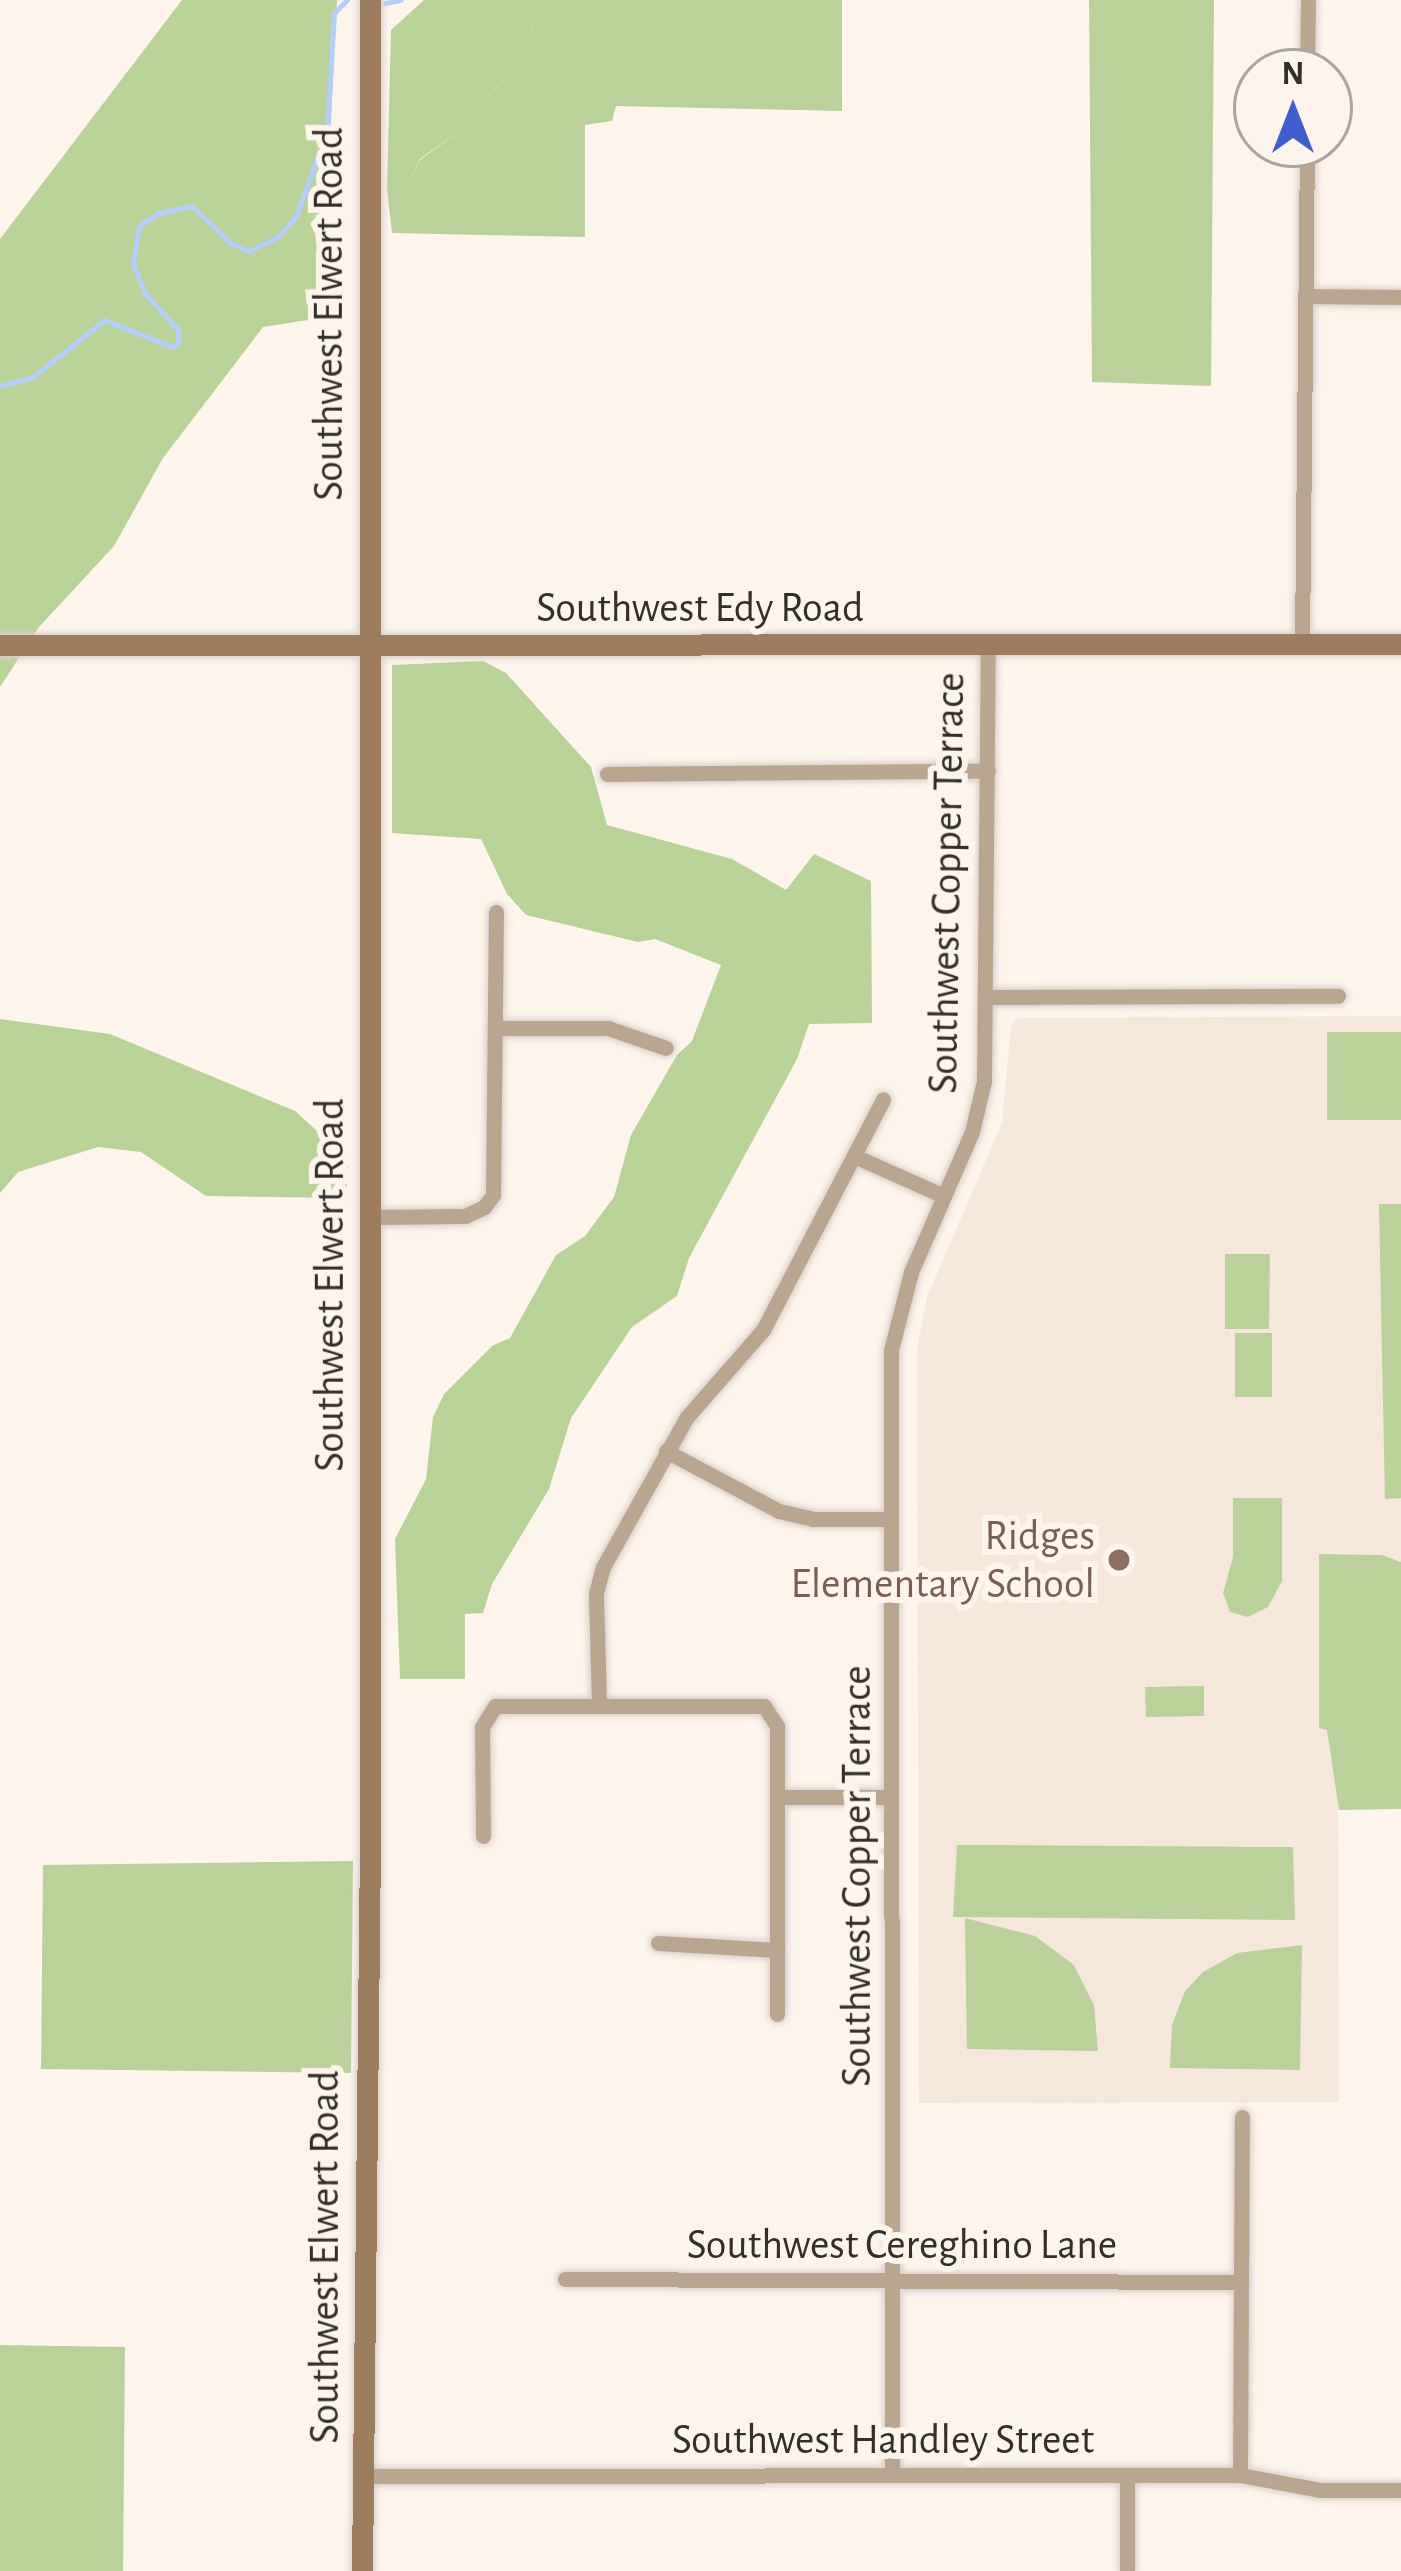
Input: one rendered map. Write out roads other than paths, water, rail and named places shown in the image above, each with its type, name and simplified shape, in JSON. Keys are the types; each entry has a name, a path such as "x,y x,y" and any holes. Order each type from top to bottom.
{"main road":[{"name":"Southwest Elwert Road","path":"362,2571 370,0"},
{"name":"Southwest Edy Road","path":"0,645 1401,644"}],"street":[{"path":"1307,48 1308,0"},
{"path":"1302,644 1306,168"},
{"path":"1305,296 1401,297"},
{"name":"Southwest Copper Terrace","path":"892,2474 894,1336 910,1272 980,1108 988,997 988,646"},
{"path":"607,774 988,771"},
{"path":"369,1217 462,1217 490,1200 496,1183 496,911"},
{"path":"988,997 1338,996"},
{"path":"496,1028 608,1028 666,1048"},
{"path":"599,1703 598,1581 666,1451 698,1401 763,1330 883,1099"},
{"path":"854,1156 944,1196"},
{"path":"666,1451 779,1510 813,1519 892,1519"},
{"path":"483,1836 486,1715 502,1704 758,1703 771,1711 778,1726 777,2014"},
{"path":"778,1797 892,1797"},
{"path":"658,1942 700,1949 777,1950"},
{"path":"1240,2475 1242,2117"},
{"name":"Southwest Cereghino Lane","path":"565,2279 1239,2282"},
{"name":"Southwest Handley Street","path":"363,2476 1240,2475 1320,2489 1401,2490"},
{"path":"1127,2477 1127,2571"}],"waterway":[{"path":"0,386 33,377 105,320 173,347 178,343 178,330 145,294 133,264 139,226 159,213 192,206 231,243 249,251 278,237 296,217 327,131 334,13 347,0"},
{"path":"385,3 401,0"}],"place":[{"name":"Ridges Elementary School","path":"1119,1560"}]}
